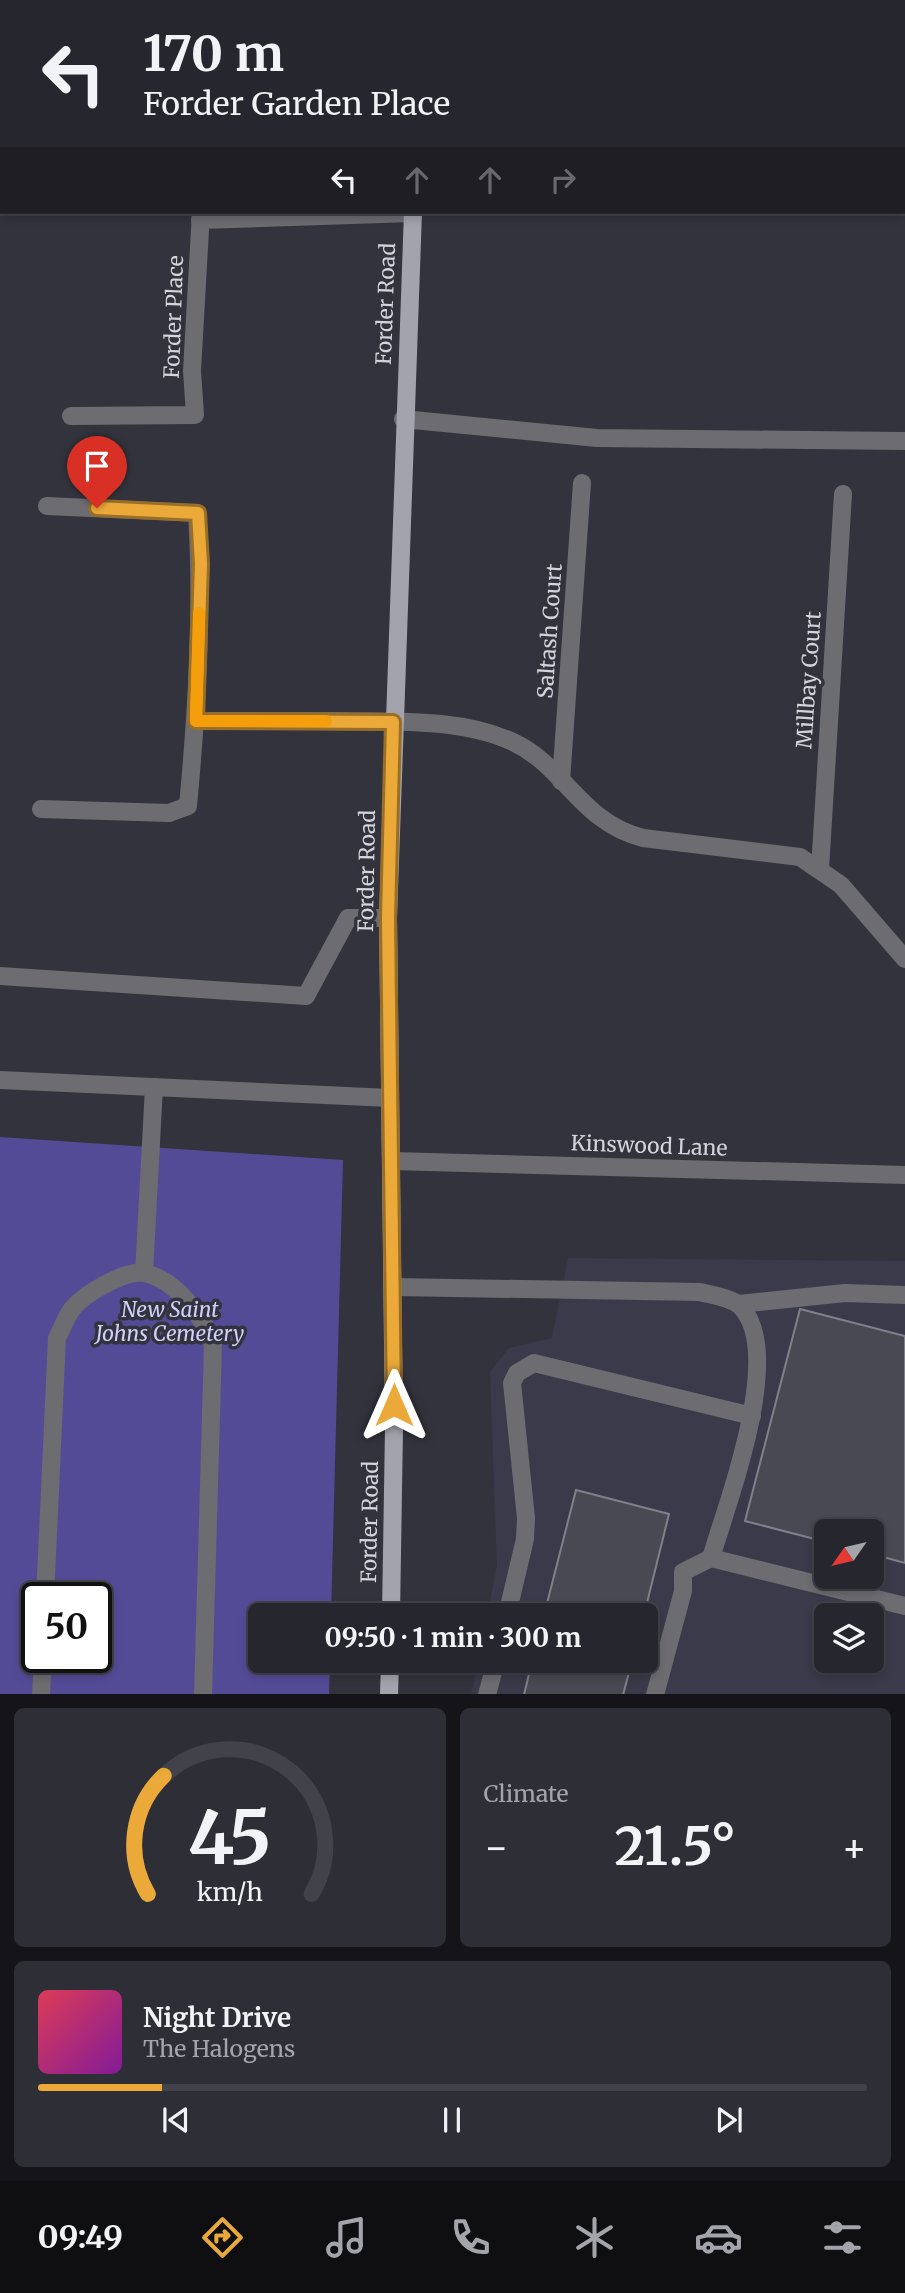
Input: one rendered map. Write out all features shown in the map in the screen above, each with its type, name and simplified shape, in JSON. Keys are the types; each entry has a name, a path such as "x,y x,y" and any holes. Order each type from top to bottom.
{"main road":[{"name":"Forder Road","path":"391,1603 394,1287 388,918 412,214"},
{"path":"389,1694 390,1673"}],"street":[{"name":"Forder Place","path":"71,416 195,415 192,371 201,216 342,214"},
{"path":"403,419 597,438 905,441"},
{"name":"Saltash Court","path":"561,781 582,483"},
{"name":"Millbay Court","path":"820,869 843,494"},
{"path":"41,808 169,813 188,806 196,721 201,564 198,513 47,506"},
{"path":"196,721 393,722 482,730 514,743 541,760 583,805 619,832 643,838 800,857 841,885 905,959"},
{"path":"0,976 306,996 348,918 388,918"},
{"path":"0,1080 390,1098"},
{"path":"144,1273 154,1087"},
{"name":"Kinswood Lane","path":"392,1161 905,1175"},
{"path":"46,1582 57,1338 73,1307 97,1289 121,1276 144,1273 167,1285 188,1302 205,1322 213,1345 203,1694"},
{"path":"394,1287 700,1292 739,1304 845,1293 905,1295"},
{"path":"711,1558 752,1416 759,1375 753,1325 739,1304"},
{"path":"510,1603 525,1539 512,1383 524,1367 534,1363 752,1416"},
{"path":"655,1694 682,1591 683,1572 711,1558 905,1606"},
{"path":"41,1694 42,1673"},
{"path":"487,1694 493,1673"}],"shaded area":[{"path":"568,1258 905,1261 905,1694 471,1694 476,1673 658,1673 658,1603 489,1603 497,1566 490,1372 509,1348 552,1338"}],"green space":[{"name":"New Saint Johns Cemetery","path":"0,1137 343,1160 331,1603 248,1603 248,1673 330,1673 329,1694 0,1694"}],"building":[{"path":"800,1309 905,1336 905,1563 884,1557 884,1519 814,1519 814,1539 745,1521"},
{"path":"576,1490 669,1514 647,1603 547,1603"},
{"path":"529,1673 629,1673 623,1694 524,1694"}],"slow traffic":[{"path":"199,613 196,721 326,721"}],"route":[{"path":"97,508 198,513 201,564 196,721 393,722 388,918 394,1405"}]}
